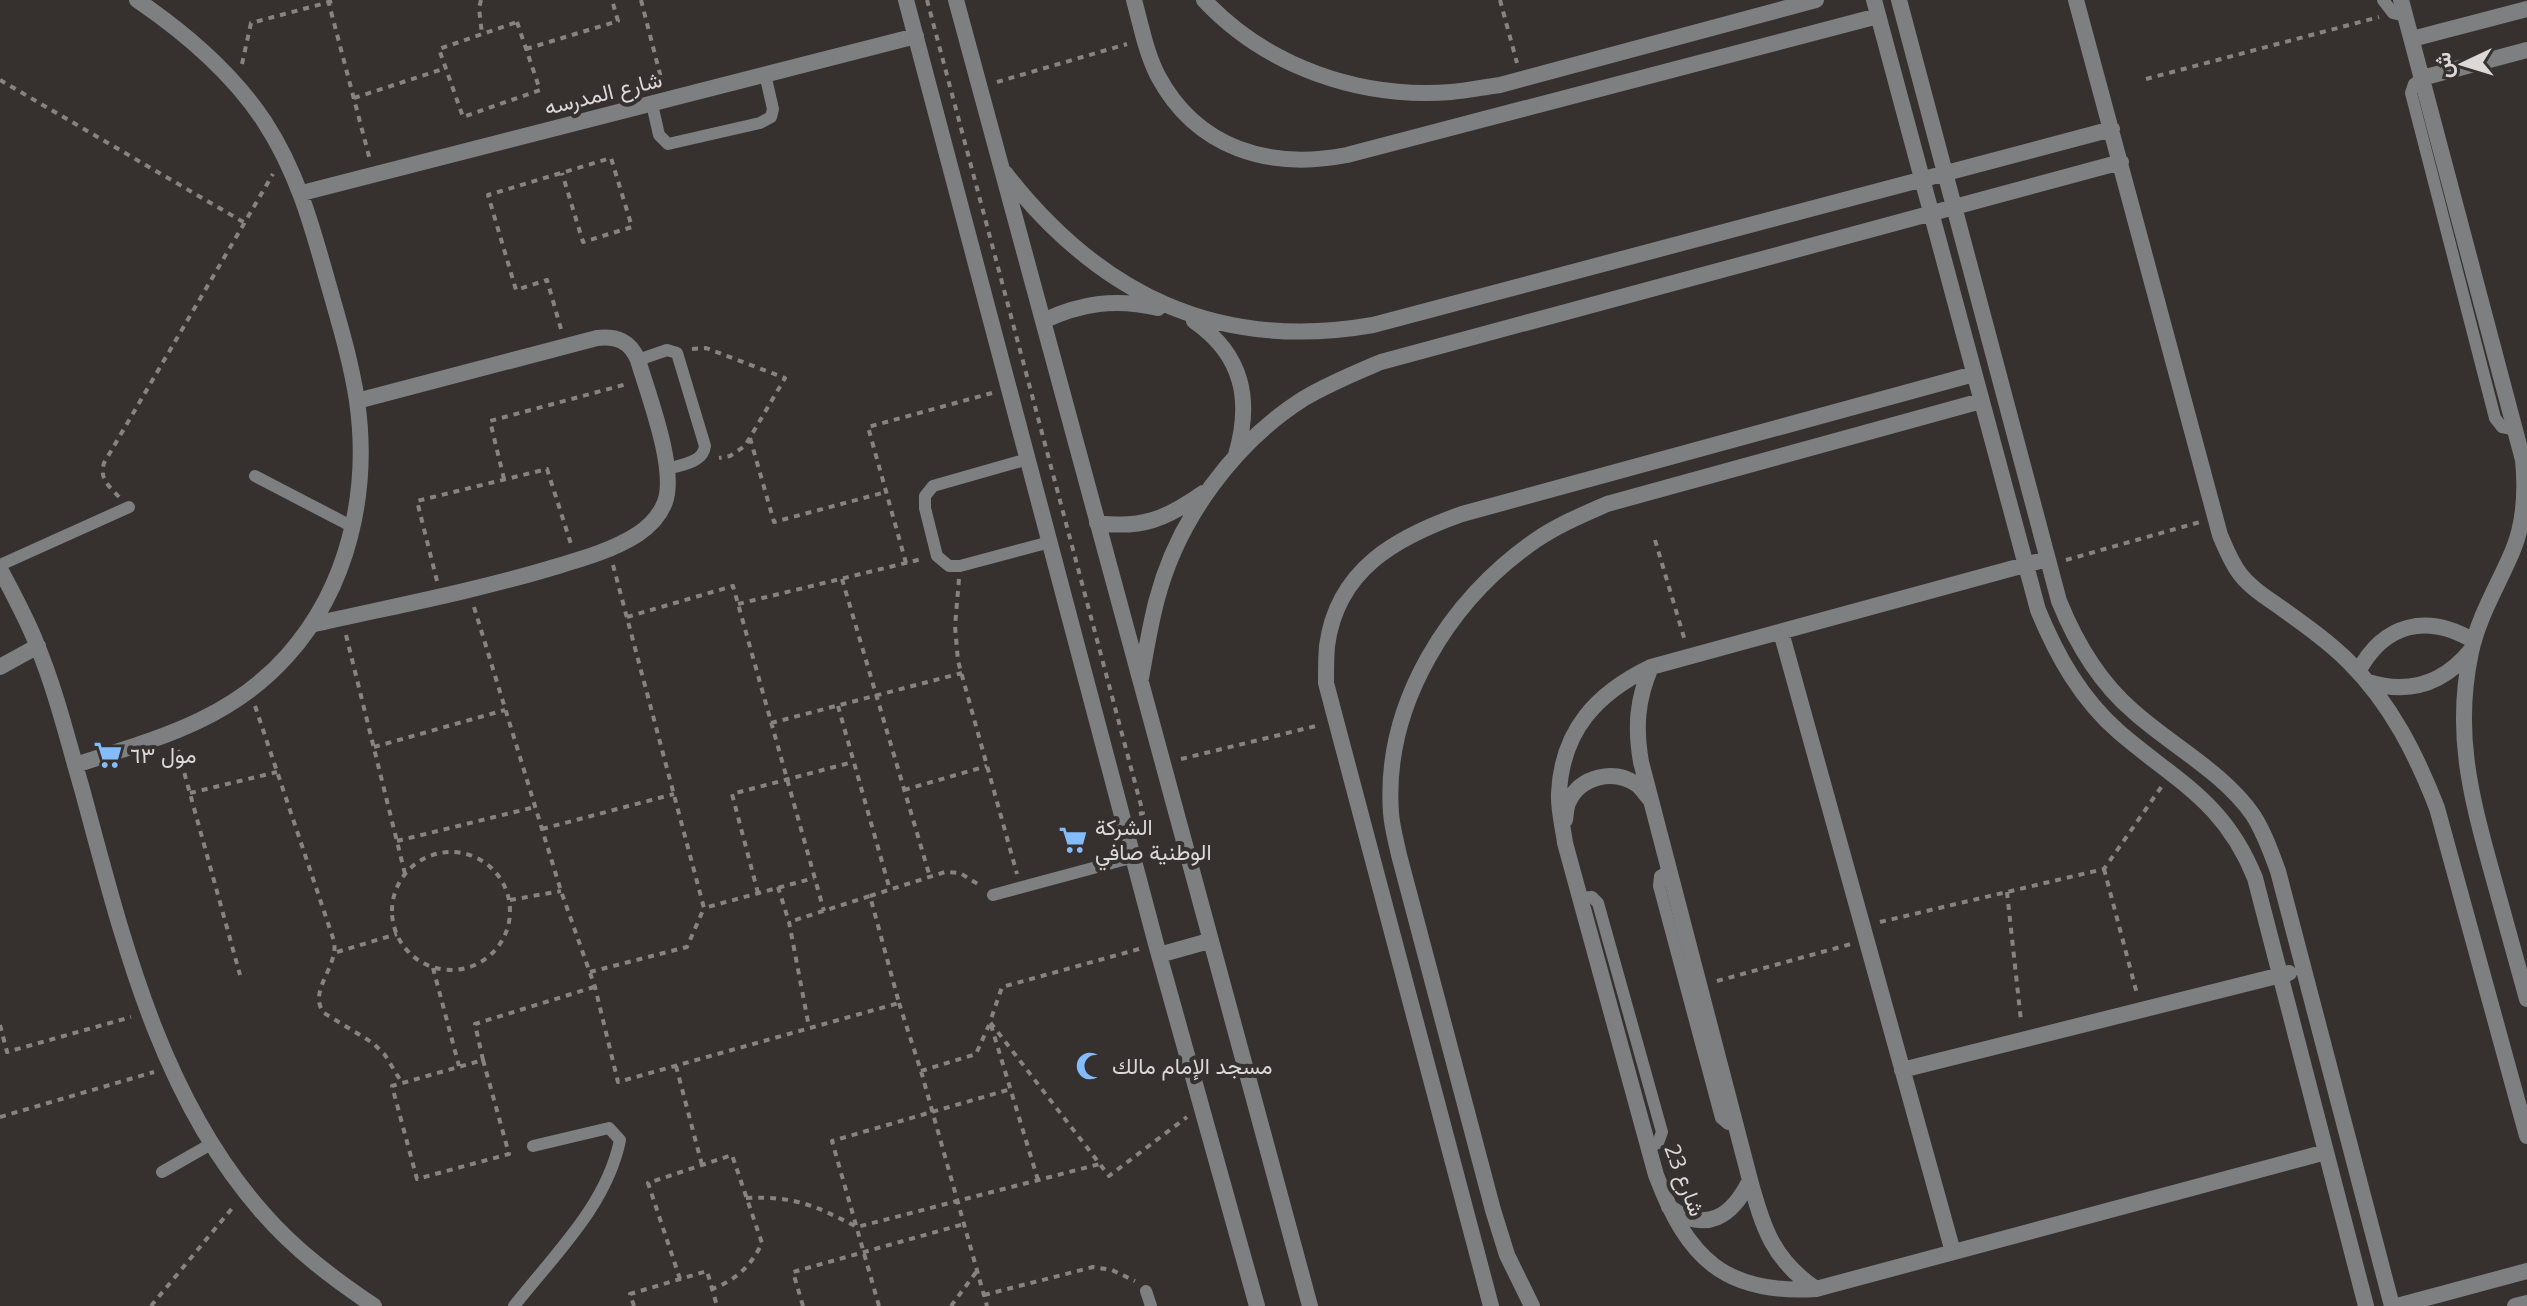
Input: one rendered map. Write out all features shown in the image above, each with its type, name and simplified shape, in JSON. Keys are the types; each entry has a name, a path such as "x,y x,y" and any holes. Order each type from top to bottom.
{"street":[{"path":"75,765 202,721 250,690 288,655 311,625 343,562 360,485 361,443 357,401 348,356 302,193 263,119 237,86 179,31 137,0"},
{"path":"906,0 1158,950 1257,1306"},
{"path":"956,0 1310,1306"},
{"path":"1134,0 1158,75 1175,101 1198,124 1224,142 1253,154 1284,161 1316,161 1876,8 2038,610 2052,644 2092,706 2117,731 2213,808 2245,852 2255,878 2366,1306"},
{"path":"1204,0 1240,33 1278,57 1320,76 1406,93 1452,92 1521,79 1816,0"},
{"path":"1899,0 2059,601 2088,661 2109,687 2133,711 2234,792 2268,842 2394,1306 2527,1271"},
{"path":"2076,0 2215,517 2229,556 2240,574 2257,591 2313,632 2362,677 2403,731 2437,808 2527,1136"},
{"path":"2412,39 2527,9"},
{"path":"2400,10 2412,39 2523,460 2526,490 2522,520 2473,645 2463,712 2465,762 2472,800 2527,999"},
{"name":"شارع المدرسه","path":"302,193 916,36"},
{"path":"2422,78 2527,50"},
{"path":"1043,321 1092,303 1118,301 1258,330 1332,332 1373,325 2112,129"},
{"path":"1140,683 1157,597 1188,522 1236,456 1268,425 1304,399 1381,362 2121,162"},
{"path":"1001,167 1053,228 1083,254 1115,277 1185,314 1207,330 1226,351 1239,375 1245,402 1243,430 1236,456"},
{"path":"311,625 468,589 576,560 636,535 659,514 666,500 668,469 638,360 634,350 618,338 597,338 357,401"},
{"path":"1491,1306 1334,722 1326,683 1328,643 1339,605 1361,571 1390,545 1426,527 1462,514 1974,374"},
{"path":"1532,1306 1507,1255 1399,855 1391,812 1393,769 1414,685 1434,646 1459,611 1507,562 1565,522 1607,504 1981,401"},
{"path":"1097,523 1130,525 1163,518 1210,488"},
{"name":"شارع 23","path":"2048,562 2026,565 1651,667 1621,682 1595,703 1576,730 1563,761 1559,794 1565,843 1648,1147 1668,1206 1682,1234 1702,1256 1727,1274 1755,1286 1785,1291 1816,1289 2326,1152"},
{"path":"0,567 38,646 114,906 149,1012 172,1067 211,1144 246,1193 296,1248 374,1306"},
{"path":"2362,677 2366,656 2377,644 2408,627 2442,626 2473,645"},
{"path":"1781,632 1953,1252"},
{"path":"2362,677 2386,688 2406,689 2425,685 2451,671 2473,645"},
{"path":"0,667 38,646"},
{"path":"1651,667 1641,690 1637,725 1639,749 1735,1124 1766,1233 1786,1265 1816,1289"},
{"path":"1565,843 1568,801 1581,786 1599,777 1619,776 1637,784 1650,799"},
{"path":"1158,950 1209,941"},
{"path":"1902,1070 2303,970"},
{"path":"1426,1061 1450,1053"},
{"path":"1668,1206 1681,1216 1698,1221 1715,1219 1730,1211 1741,1199 1750,1180"},
{"path":"2515,1306 2527,1303"}],"lane":[{"path":"2383,0 2400,10"},
{"path":"659,102 659,135 668,144 760,123 768,120 772,113 765,74"},
{"path":"638,360 667,350 674,351 679,357 705,446 704,454 698,459 668,469"},
{"path":"1028,459 938,483 928,490 924,502 937,556 949,566 960,566 1050,542"},
{"path":"255,476 353,527"},
{"path":"0,567 129,507"},
{"path":"993,895 1134,857"},
{"path":"1669,871 1660,876 1659,886 1721,1118 1728,1124 1735,1124"},
{"path":"514,1306 601,1193 616,1159 620,1140 609,1128 533,1146"},
{"path":"162,1172 211,1144"},
{"path":"1146,1291 1151,1306"}],"path":[{"path":"237,86 251,23 337,0"},
{"path":"481,0 482,34"},
{"path":"526,49 618,21 612,0"},
{"path":"641,0 659,102"},
{"path":"927,0 1143,813 1123,818"},
{"path":"1500,0 1521,79"},
{"path":"328,1 374,175"},
{"path":"2146,79 2400,10"},
{"path":"517,22 526,49 540,90 463,117 439,49 517,22"},
{"path":"980,87 1144,39"},
{"path":"354,98 446,68"},
{"path":"0,80 245,223"},
{"path":"129,507 104,481 104,463 284,155"},
{"path":"562,173 583,242 632,227 611,158 488,195 516,290 547,280 567,346"},
{"path":"674,351 706,348 785,378 738,453 721,458 704,454"},
{"path":"504,479 490,421 643,379"},
{"path":"906,563 868,427 1009,388"},
{"path":"750,438 774,522 886,492"},
{"path":"441,595 417,501 547,469 576,560"},
{"path":"2048,562 2215,517"},
{"path":"1655,540 1690,656"},
{"path":"590,972 687,947 704,908 609,548"},
{"path":"738,604 937,556"},
{"path":"960,566 955,642 1021,888"},
{"path":"842,579 930,877"},
{"path":"627,617 733,586 824,911"},
{"path":"468,589 561,891 595,987 618,1082 899,1003"},
{"path":"342,618 405,874"},
{"path":"771,723 962,673"},
{"path":"250,690 337,952 317,998 319,1007 373,1043 385,1055 402,1083"},
{"path":"838,706 890,890"},
{"path":"374,747 505,710"},
{"path":"1161,764 1334,722"},
{"path":"174,733 240,975"},
{"path":"758,893 732,794 853,762"},
{"path":"904,790 987,766"},
{"path":"190,793 278,772"},
{"path":"1699,986 1864,933 2007,892 2104,869 2171,773"},
{"path":"542,829 674,794"},
{"path":"397,841 535,807"},
{"path":"439,853 465,853 489,865 505,887 510,900 508,927 495,951 473,966 460,970 433,968 411,955 397,934 392,909 398,884 405,874 415,864 439,853"},
{"path":"2104,869 2141,1010"},
{"path":"789,922 945,872 960,873 993,895"},
{"path":"704,908 814,878"},
{"path":"778,887 789,922 809,1027"},
{"path":"510,900 561,891"},
{"path":"2007,892 2023,1040"},
{"path":"870,896 987,1306"},
{"path":"337,952 397,934"},
{"path":"921,1071 976,1054 1002,987 1158,950"},
{"path":"433,968 460,1067"},
{"path":"483,1060 392,1086 417,1179 509,1154 475,1024 595,987"},
{"path":"0,1025 7,1052 149,1012"},
{"path":"990,1022 1038,1180"},
{"path":"990,1022 1109,1176 1202,1106"},
{"path":"676,1066 702,1165"},
{"path":"0,1117 172,1067"},
{"path":"879,1306 832,1141 1011,1089"},
{"path":"680,1279 648,1183 732,1155 762,1243 747,1268 725,1284 712,1289"},
{"path":"746,1198 772,1197 812,1204 857,1227 1100,1164"},
{"path":"151,1306 246,1193"},
{"path":"803,1306 793,1272 964,1224"},
{"path":"984,1295 1093,1267 1122,1274 1146,1291"},
{"path":"634,1306 630,1294 707,1271 717,1306"},
{"path":"951,1306 977,1271"}],"place":[{"name":"مول ٦٣","path":"108,755"},
{"name":"الشركة الوطنية صافي","path":"1073,840"},
{"name":"مسجد الإمام مالك","path":"1090,1066"}]}
